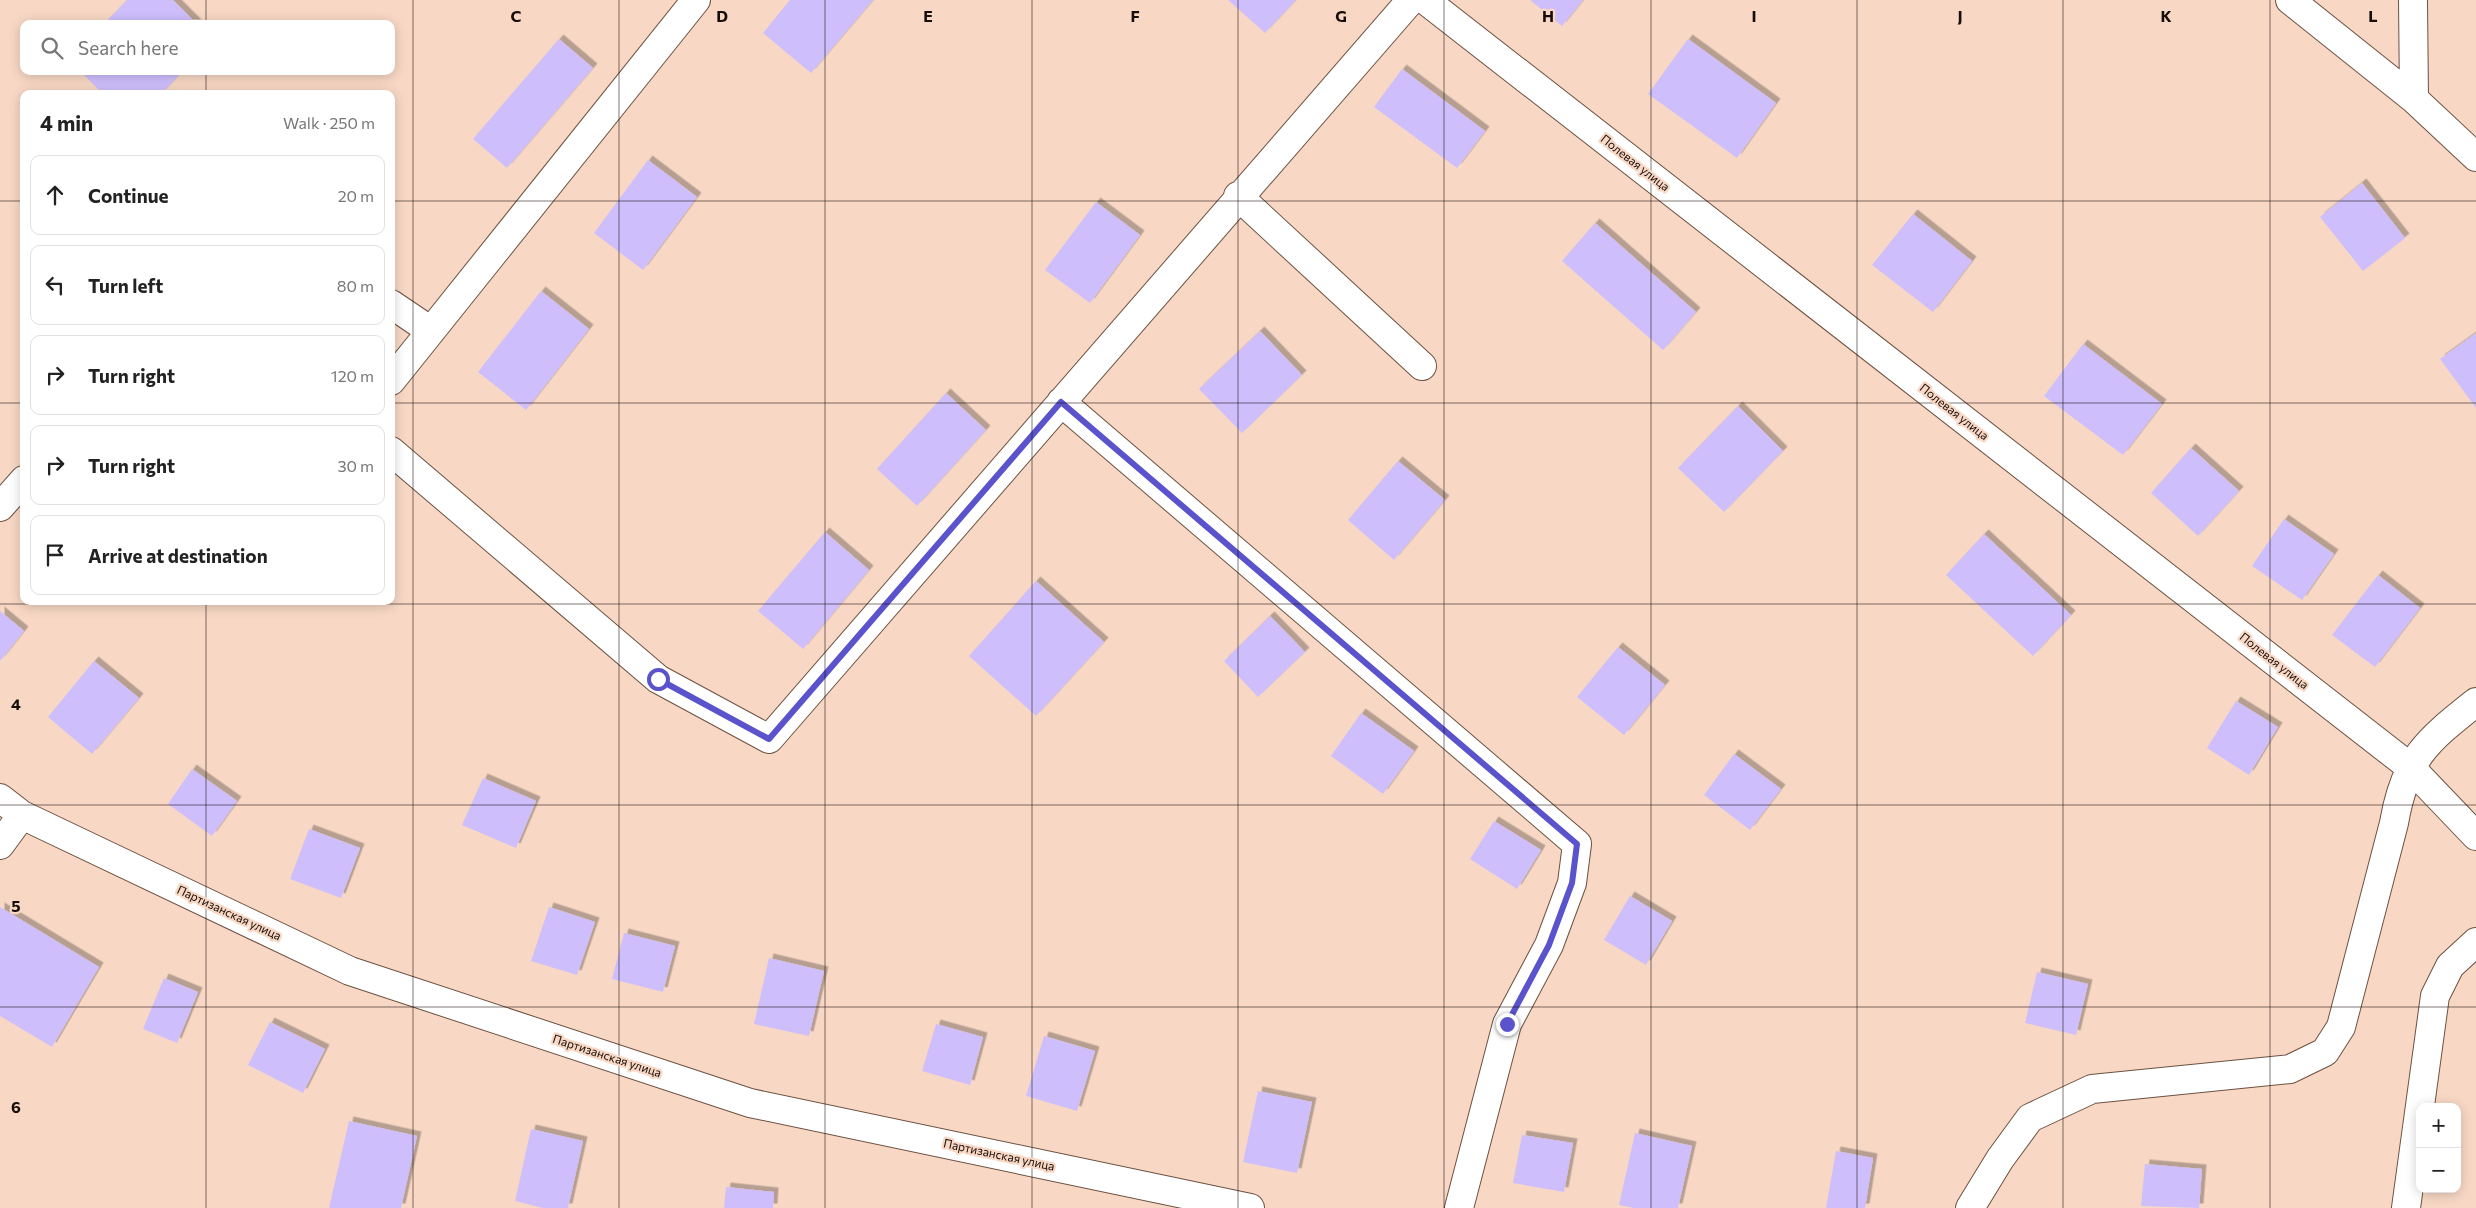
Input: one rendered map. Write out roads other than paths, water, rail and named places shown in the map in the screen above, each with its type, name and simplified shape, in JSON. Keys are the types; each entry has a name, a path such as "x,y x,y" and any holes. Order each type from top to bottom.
{"street":[{"path":"395,376 696,0"},
{"path":"395,454 658,679 769,739 1238,196 1411,0"},
{"name":"Полевая улица","path":"1425,0 2410,767 2476,836"},
{"path":"2290,0 2414,100 2476,157"},
{"path":"2413,0 2414,100"},
{"path":"1238,196 1422,366"},
{"path":"395,307 431,331"},
{"path":"1061,402 1577,844 1572,883 1549,945 1507,1024 1460,1208"},
{"path":"0,507 20,484"},
{"path":"1970,1208 2000,1159 2030,1118 2092,1089 2290,1069 2325,1052 2341,1027 2394,823 2399,794 2410,767 2435,735 2476,702"},
{"name":"Партизанская улица","path":"0,798 22,815 350,970 750,1103 1250,1208"},
{"path":"0,845 22,815"},
{"path":"2406,1208 2435,996 2450,966 2476,942"}]}
